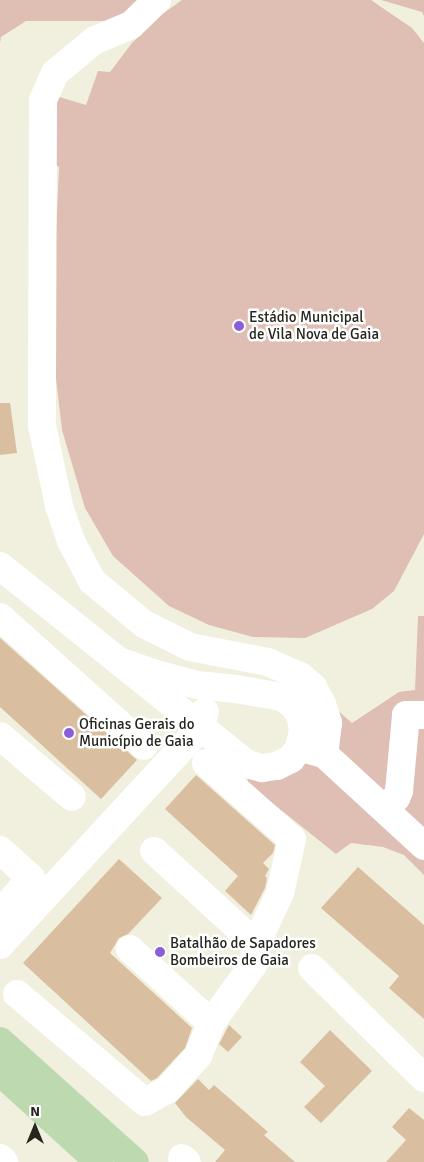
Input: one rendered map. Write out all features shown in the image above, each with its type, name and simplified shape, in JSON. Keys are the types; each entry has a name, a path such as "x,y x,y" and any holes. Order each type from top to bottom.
{"main road":[{"path":"0,1041 40,1093 99,1162"},
{"path":"0,1072 40,1093 136,1162"}],"street":[{"path":"119,661 156,674 201,708 247,764 262,768 277,766 312,751 328,723 322,704 312,687 300,676 268,662 190,647 144,624 92,581 71,541 58,506 42,425 43,100 55,73 95,40 131,25 157,0"},
{"path":"0,566 119,661 201,708"},
{"path":"0,617 144,746"},
{"path":"0,946 201,708 236,689 282,697 293,705 301,717 303,732 312,751 385,808 424,846"},
{"path":"385,808 396,798 399,791 406,715 424,715"},
{"path":"3,746 72,797"},
{"path":"17,994 145,1102 167,1090 198,1056 211,1023 254,965 256,944 280,893 292,839 206,763"},
{"path":"0,850 31,878 0,913"},
{"path":"154,851 256,944"},
{"path":"130,950 211,1023"},
{"path":"312,968 424,1078"},
{"path":"0,1158 4,1162"}],"shaded area":[{"path":"0,0 141,0 118,21 26,21 1,37 0,43"},
{"name":"Estádio Municipal de Vila Nova de Gaia","path":"182,0 371,0 412,28 424,43 424,534 394,591 372,609 305,638 253,637 209,625 169,606 113,556 85,508 62,430 55,370 54,281 59,167 49,161 56,96 86,105 98,71 110,72 132,43 161,15"},
{"path":"381,0 424,0 424,16 422,12"},
{"path":"418,616 424,616 424,875 404,855 383,847 351,843 336,854 247,783 248,778 336,709 352,723 399,692 415,690"}],"building":[{"path":"0,403 10,403 17,453 0,455"},
{"name":"Oficinas Gerais do Município de Gaia","path":"0,638 137,760 101,799 0,707"},
{"path":"196,775 275,845 273,853 263,863 269,869 265,876 267,878 265,888 251,915 225,891 238,876 165,809"},
{"path":"119,859 162,898 128,934 119,938 110,953 192,1028 185,1048 157,1078 151,1081 23,963"},
{"path":"358,867 424,925 424,1019 389,988 399,976 321,908"},
{"path":"229,1025 242,1037 228,1052 219,1044"},
{"path":"330,1030 372,1071 321,1123 304,1107 325,1086 300,1062"},
{"path":"198,1079 209,1090 214,1085 268,1132 264,1135 295,1162 215,1162 225,1150 186,1117 175,1103"},
{"path":"409,1108 424,1120 424,1162 386,1162 406,1140 392,1127"}],"place":[{"name":"Estádio Municipal de Vila Nova de Gaia","path":"239,326"},
{"name":"Oficinas Gerais do Município de Gaia","path":"69,733"},
{"name":"Batalhão de Sapadores Bombeiros de Gaia","path":"160,952"}]}
